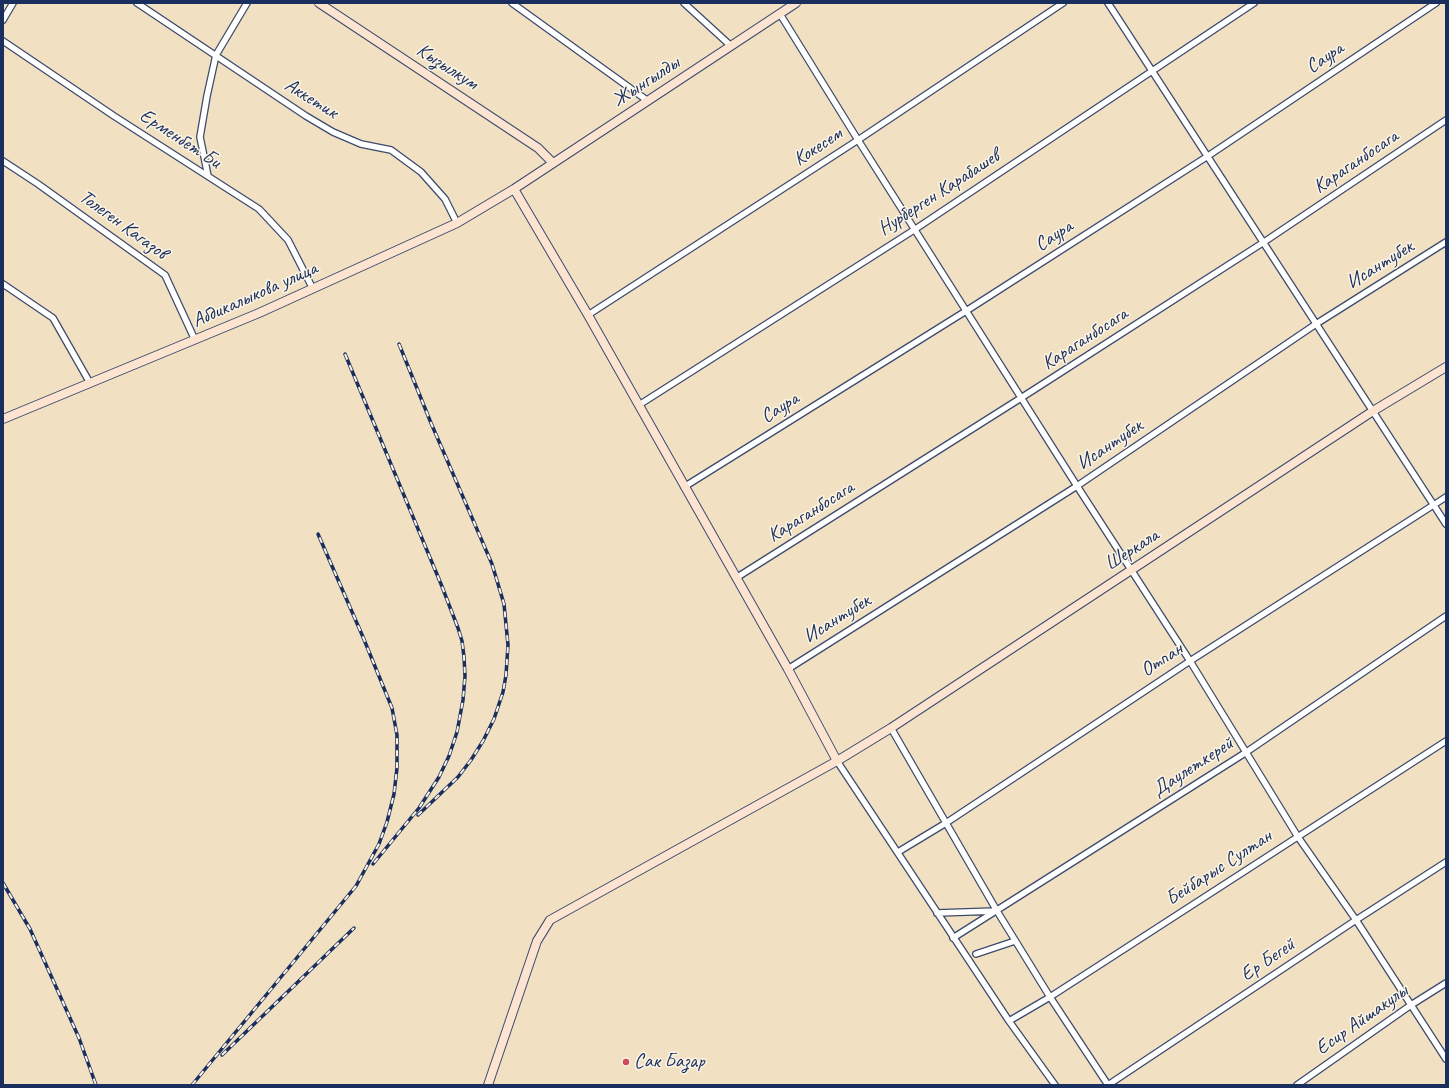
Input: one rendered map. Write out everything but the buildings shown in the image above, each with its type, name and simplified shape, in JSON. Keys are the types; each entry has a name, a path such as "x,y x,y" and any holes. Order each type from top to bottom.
{"street":[{"path":"3,20 13,3"},
{"name":"Аккетик","path":"137,3 333,132 361,144 391,150 421,172 445,199 457,223"},
{"path":"208,176 200,137 206,96 216,56 247,3"},
{"name":"Кызылкум","path":"319,3 538,148 552,162"},
{"path":"512,3 648,101"},
{"path":"684,3 731,46"},
{"name":"Жынгылды","path":"514,189 552,162 648,101 796,3"},
{"name":"Кокесем","path":"588,315 858,140 1063,3"},
{"path":"1108,3 1446,524"},
{"name":"Нурберген Карабашев","path":"639,405 914,230 1254,3"},
{"name":"Саура","path":"684,487 966,312 1208,156 1436,3"},
{"path":"780,14 914,230 1190,661 1298,837 1356,920 1446,1059"},
{"name":"Ерменбет Би","path":"3,41 114,116 259,209 288,240 312,288"},
{"name":"Караганбосага","path":"736,578 1264,242 1446,120"},
{"name":"Толеген Кагазов","path":"3,161 38,184 165,275 195,340"},
{"path":"514,189 639,405 788,669 837,761 1009,1022 1056,1085"},
{"name":"Абдикалыкова улица","path":"3,419 259,313 457,223 514,189"},
{"name":"Исантубек","path":"788,669 1077,486 1316,324 1446,242"},
{"path":"3,284 53,318 90,383"},
{"name":"Шеркала","path":"488,1085 537,941 550,920 837,761 891,728 1373,411 1446,367"},
{"name":"Отпан","path":"898,852 946,823 1190,661 1446,496"},
{"name":"Даулеткерей","path":"953,938 1245,752 1446,616"},
{"path":"891,728 1015,941 1108,1085"},
{"name":"Бейбарыс Султан","path":"1009,1022 1446,741"},
{"name":"Ер Бегей","path":"1108,1085 1446,862"},
{"path":"937,913 997,911"},
{"path":"976,954 1015,941"},
{"name":"Есир Айшакулы","path":"1297,1085 1411,1005 1446,983"}],"railway":[{"path":"399,344 431,423 492,564 504,604 508,645 503,692 494,719 483,741 458,777 418,815"},
{"path":"345,354 441,584 458,628 462,641 464,657 465,676 463,700 457,732 449,756 439,777 419,808 373,864"},
{"path":"192,1085 356,886 379,844 387,822 394,794 397,768 397,735 392,708 318,534"},
{"path":"3,883 30,929 79,1038 96,1085"},
{"path":"222,1055 354,928"}],"place":[{"name":"Сак Базар","path":"626,1062"}]}
